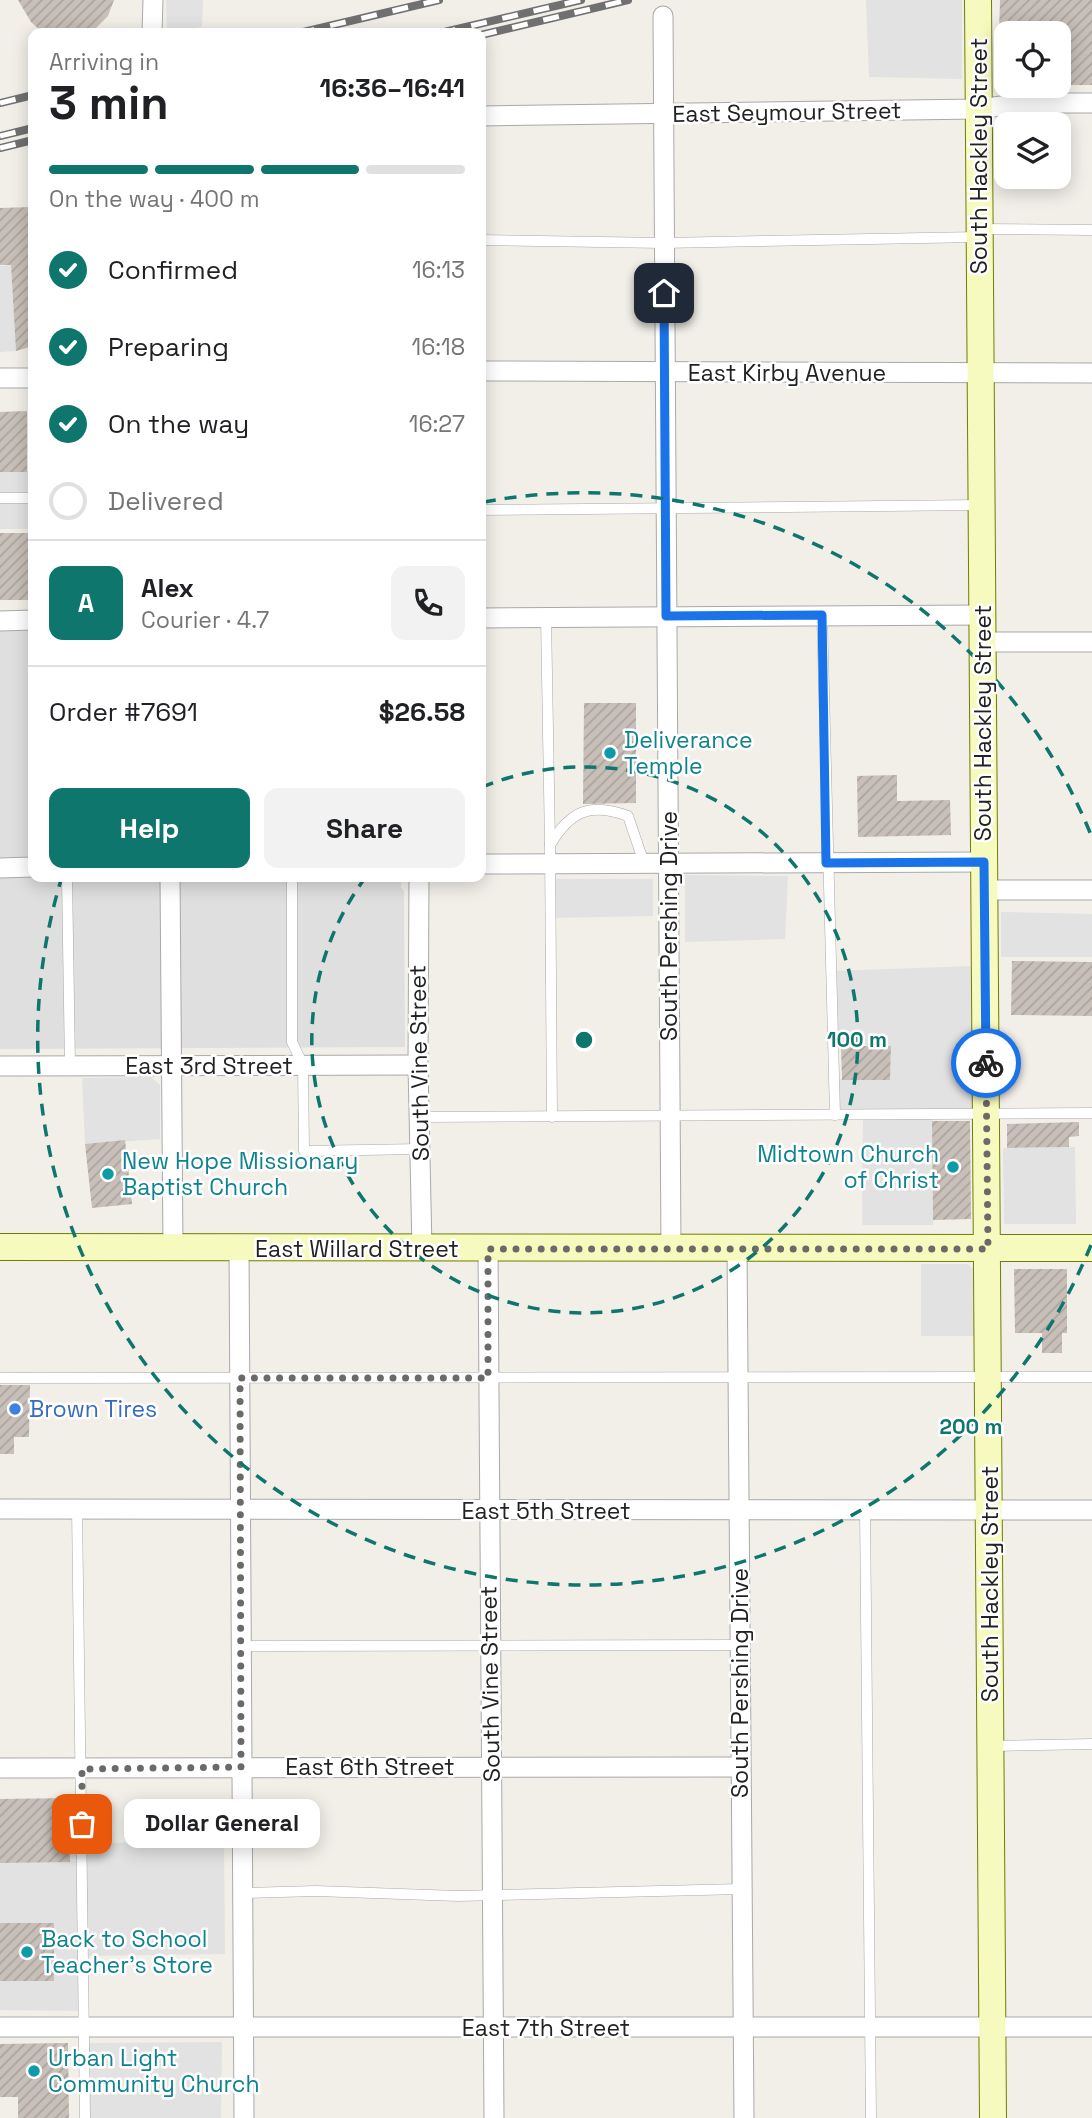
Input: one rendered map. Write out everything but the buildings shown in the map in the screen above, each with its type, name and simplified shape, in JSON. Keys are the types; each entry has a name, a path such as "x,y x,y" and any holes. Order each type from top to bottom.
{"street":[{"path":"152,28 153,0"},
{"name":"South Hackley Street","path":"978,0 993,2118"},
{"name":"South Pershing Drive","path":"663,16 671,1248"},
{"name":"East Seymour Street","path":"486,116 978,109 1024,103 1092,103"},
{"name":"East Kirby Avenue","path":"486,371 1092,373"},
{"path":"0,378 28,378"},
{"path":"486,618 983,615"},
{"path":"0,621 28,620"},
{"path":"983,642 1092,642"},
{"path":"486,863 550,854 644,863 984,862"},
{"path":"0,868 28,867"},
{"path":"170,882 173,1248"},
{"name":"South Vine Street","path":"419,882 418,1065 422,1249"},
{"path":"985,890 1092,890"},
{"name":"East 3rd Street","path":"0,1066 418,1065"},
{"name":"East Willard Street","path":"0,1247 1092,1248"},
{"path":"239,1248 244,2118"},
{"name":"South Pershing Drive","path":"737,1248 744,2118"},
{"name":"South Vine Street","path":"488,1249 494,2118"},
{"name":"East 5th Street","path":"0,1509 1092,1510"},
{"name":"East 6th Street","path":"0,1768 740,1767"},
{"name":"East 7th Street","path":"0,2028 1092,2027"}],"lane":[{"path":"486,240 663,243 1092,230"},
{"path":"0,498 28,498"},
{"path":"486,510 665,506 982,505"},
{"path":"822,615 826,863 835,1115"},
{"path":"546,617 552,1117"},
{"path":"550,854 568,818 580,813 613,810 628,816 644,863"},
{"path":"67,882 70,1066"},
{"path":"292,882 292,1042 303,1065 304,1151 420,1149"},
{"path":"419,1117 1092,1114"},
{"path":"0,1378 1092,1377"},
{"path":"77,1508 85,2118"},
{"path":"865,1510 868,2027 871,2118"},
{"path":"241,1646 739,1645"},
{"path":"991,1746 1092,1744"},
{"path":"243,1894 316,1891 492,1895 741,1889"}],"shaded area":[{"path":"166,0 203,0 202,27 167,28"},
{"path":"866,0 962,0 962,79 869,77"},
{"path":"11,265 16,351 0,352 0,266"},
{"path":"28,471 28,529 0,529 0,472"},
{"path":"0,631 28,631 28,882 401,882 404,892 405,1047 0,1049"},
{"path":"685,875 788,876 785,939 685,942"},
{"path":"549,879 653,879 653,916 550,918"},
{"path":"1001,912 1092,914 1092,957 1001,957"},
{"path":"972,966 974,1114 932,1115 933,1225 862,1225 863,1115 835,1115 833,1079 890,1080 891,1046 833,1044 832,971"},
{"path":"151,1077 160,1085 160,1139 85,1144 82,1078"},
{"path":"1075,1147 1076,1224 1004,1224 1003,1148"},
{"path":"921,1264 968,1264 975,1271 974,1336 921,1336"},
{"path":"224,1842 225,1954 84,1956 84,2011 0,2010 0,1863 82,1861 82,1843"},
{"path":"222,2042 221,2118 84,2118 84,2043"}],"railway":[{"path":"320,28 439,0"},
{"path":"461,28 581,0"},
{"path":"486,34 628,0"},
{"path":"0,103 28,96"},
{"path":"0,136 28,129"},
{"path":"0,148 28,141"}],"way so far":[{"path":"82,1824 82,1769 241,1767 240,1378 488,1378 488,1249 988,1249 986,1063"}],"place":[{"name":"Deliverance Temple","path":"610,753"},
{"name":"Midtown Church of Christ","path":"953,1167"},
{"name":"New Hope Missionary Baptist Church","path":"108,1174"},
{"name":"Brown Tires","path":"15,1409"},
{"name":"Dollar General","path":"82,1824"},
{"name":"Back to School Teacher's Store","path":"27,1952"},
{"name":"Urban Light Community Church","path":"34,2071"}],"route":[{"path":"664,293 666,616 822,615 826,863 984,862 986,1063"}]}
